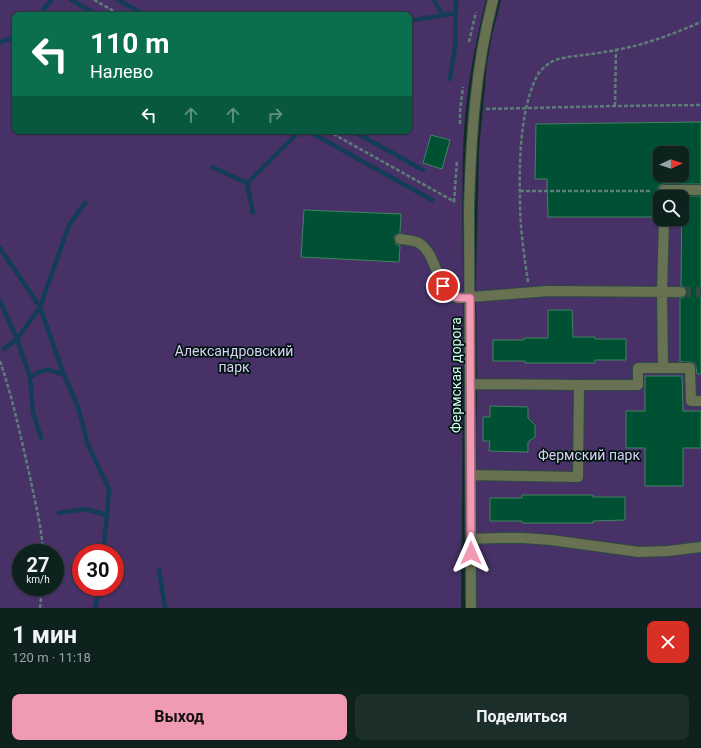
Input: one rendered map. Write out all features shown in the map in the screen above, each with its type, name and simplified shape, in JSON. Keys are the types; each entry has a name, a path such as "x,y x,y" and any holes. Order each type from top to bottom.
{"street":[{"name":"Фермская дорога","path":"471,608 471,150 479,69 484,38 493,0"},
{"path":"689,191 701,190"},
{"path":"663,368 662,292 664,226"},
{"path":"400,239 417,242 423,246 430,257 443,286 450,295 458,298 548,291 681,292"},
{"path":"470,384 638,386 638,368 690,368 691,401 701,401"},
{"path":"470,475 578,477 579,385"},
{"path":"471,539 498,538 551,540 639,552 668,551 701,547"}],"path":[{"path":"94,0 116,12"},
{"path":"529,292 521,228 520,192 524,124 536,77 544,67 553,61 651,42 701,22"},
{"path":"615,106 616,50"},
{"path":"474,109 701,105"},
{"path":"333,134 458,204 470,209"},
{"path":"520,192 653,194"},
{"path":"0,361 18,422 37,509 42,544"},
{"path":"40,608 41,596"}],"green space":[{"name":"Александровский парк","path":"0,0 486,0 478,32 469,81 464,130 462,193 463,376 461,608 0,608"},
{"name":"Фермский парк","path":"501,0 701,0 701,608 477,608 475,462 477,397 476,284 479,150 487,64 492,35"}],"building":[{"path":"701,122 701,184 660,185 658,190 653,190 653,217 548,217 547,179 535,179 536,124"},
{"path":"431,135 450,140 442,169 423,163"},
{"path":"689,196 701,196 701,374 697,374 694,363 680,362 680,298 687,295 685,287 681,286 682,226 689,226"},
{"path":"304,210 401,214 400,233 395,235 394,238 396,244 400,246 399,262 301,257"},
{"path":"548,310 572,310 573,337 626,339 626,360 595,360 595,363 525,363 525,361 493,361 493,340 548,338"},
{"path":"645,376 682,376 683,411 701,411 701,448 683,448 683,486 645,486 645,448 626,448 626,411 645,411"},
{"path":"490,406 528,407 528,418 535,425 535,437 528,442 528,452 489,451 490,441 483,441 483,417 490,417"},
{"path":"522,495 593,495 593,497 625,497 625,520 593,521 593,523 522,523 522,521 490,521 490,498 522,498"}],"waterway":[{"path":"41,12 51,0"},
{"path":"71,0 93,12"},
{"path":"118,0 140,12"},
{"path":"434,0 442,14"},
{"path":"450,79 455,46 456,0"},
{"path":"412,20 456,13"},
{"path":"0,42 12,38"},
{"path":"253,213 247,183 297,134"},
{"path":"313,134 432,200"},
{"path":"358,134 423,170"},
{"path":"212,167 247,183"},
{"path":"4,349 17,339 40,307 69,225 85,203"},
{"path":"0,248 40,307 64,375 78,407 88,445 109,489 104,544"},
{"path":"0,301 17,339 30,377 33,412 41,438"},
{"path":"30,377 47,370 64,375"},
{"path":"59,513 85,509 107,515"},
{"path":"159,570 165,608"},
{"path":"95,608 98,596"}],"tunnel":[{"path":"681,292 701,292"}],"route":[{"path":"443,286 450,295 458,298 470,298 471,553"}]}
